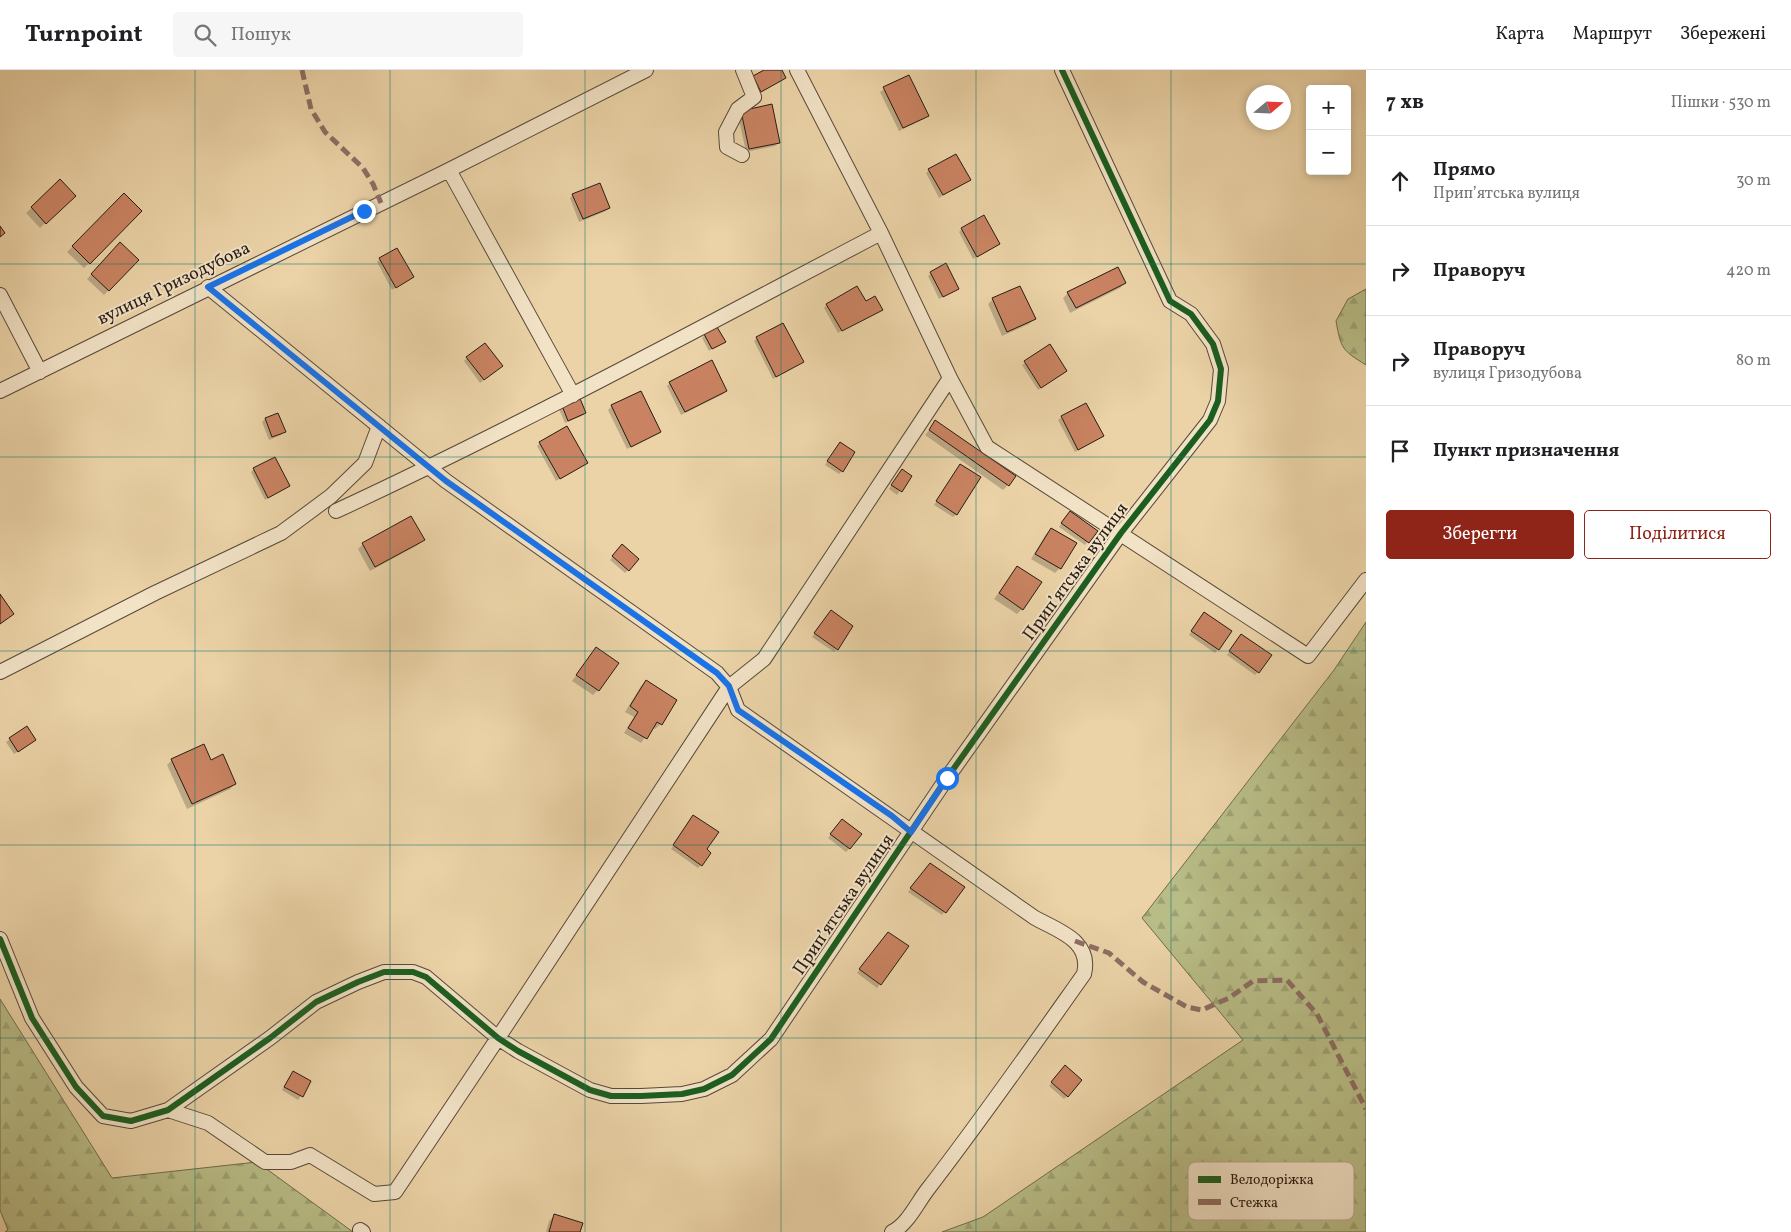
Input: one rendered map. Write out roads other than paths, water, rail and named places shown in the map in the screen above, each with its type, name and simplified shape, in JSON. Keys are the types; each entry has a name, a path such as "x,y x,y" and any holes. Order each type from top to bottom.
{"street":[{"name":"вулиця Гризодубова","path":"0,391 449,170 646,70"},
{"path":"742,156 727,148 726,132 738,109 754,97 743,70"},
{"path":"796,70 881,233 950,378 987,447 1308,656 1366,580"},
{"name":"Прип’ятська вулиця","path":"168,1110 270,1038 316,1002 384,972 413,972 426,977 498,1038 518,1051 590,1090 611,1096 682,1094 704,1089 732,1075 771,1039 911,832 1121,533 1210,420 1218,401 1221,370 1213,344 1191,314 1170,302 1062,70"},
{"path":"449,170 573,395"},
{"path":"336,511 430,467 573,395 881,233"},
{"path":"208,287 446,481 717,673 729,686 738,710 892,816 911,832 1035,918 1075,941 1083,951 1087,963 1084,974 901,1228 892,1232"},
{"path":"0,296 40,372"},
{"path":"0,939 32,1018 76,1087 103,1116 131,1120 168,1110 208,1123 265,1162 290,1162 310,1155 374,1194 395,1192 729,686 764,659 950,378"},
{"path":"0,672 155,593 281,533 331,496 365,463 379,426"}]}
